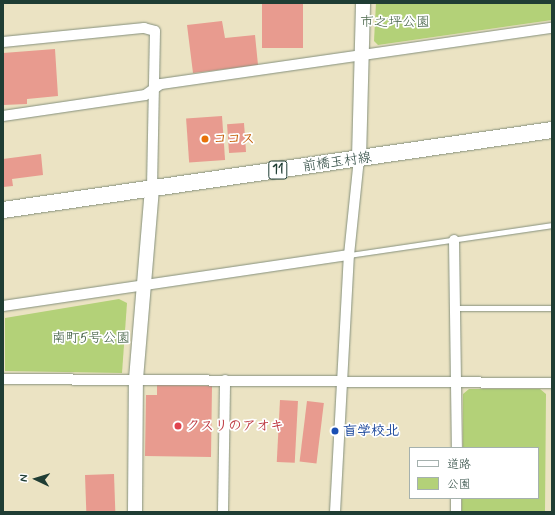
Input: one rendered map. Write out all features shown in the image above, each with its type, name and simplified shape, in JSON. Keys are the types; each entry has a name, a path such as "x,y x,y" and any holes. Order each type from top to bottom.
{"main road":[{"name":"前橋玉村線","path":"3,210 552,130"}],"street":[{"path":"335,512 349,255 359,158 360,55 363,3"},
{"path":"3,42 144,28 155,31 152,188 142,283 136,379 135,512"},
{"path":"3,116 145,95 161,84 552,28"},
{"path":"454,240 457,447"},
{"path":"3,306 142,283 349,255"},
{"path":"3,380 136,379 552,383"},
{"path":"223,512 225,380"},
{"path":"456,499 456,512"}],"lane":[{"path":"349,255 552,225"},
{"path":"456,308 552,308"}],"green space":[{"name":"市之坪公園","path":"376,3 552,3 552,20 378,45 374,41"},
{"name":"南町5号公園","path":"119,299 127,303 122,373 5,371 5,318"},
{"path":"469,389 540,389 546,394 545,512 462,512 462,499 539,499 539,447 463,447 463,394"}],"building":[{"path":"262,3 303,3 303,48 262,48"},
{"path":"222,21 225,38 255,35 258,65 193,73 187,25"},
{"path":"55,49 58,96 27,99 27,104 3,105 3,53"},
{"name":"ココス","path":"222,116 225,160 189,162 186,119"},
{"path":"244,123 246,152 229,153 227,124"},
{"path":"41,154 43,175 12,179 13,186 3,187 3,159"},
{"name":"クスリのアオキ","path":"157,385 212,386 211,457 145,456 146,395 157,395"},
{"path":"280,400 298,401 295,463 277,462"},
{"path":"307,401 324,403 316,464 300,462"},
{"path":"114,474 115,512 86,512 85,475"}],"place":[{"name":"ココス","path":"205,139"},
{"name":"クスリのアオキ","path":"178,426"},
{"name":"盲学校北","path":"335,431"}]}
